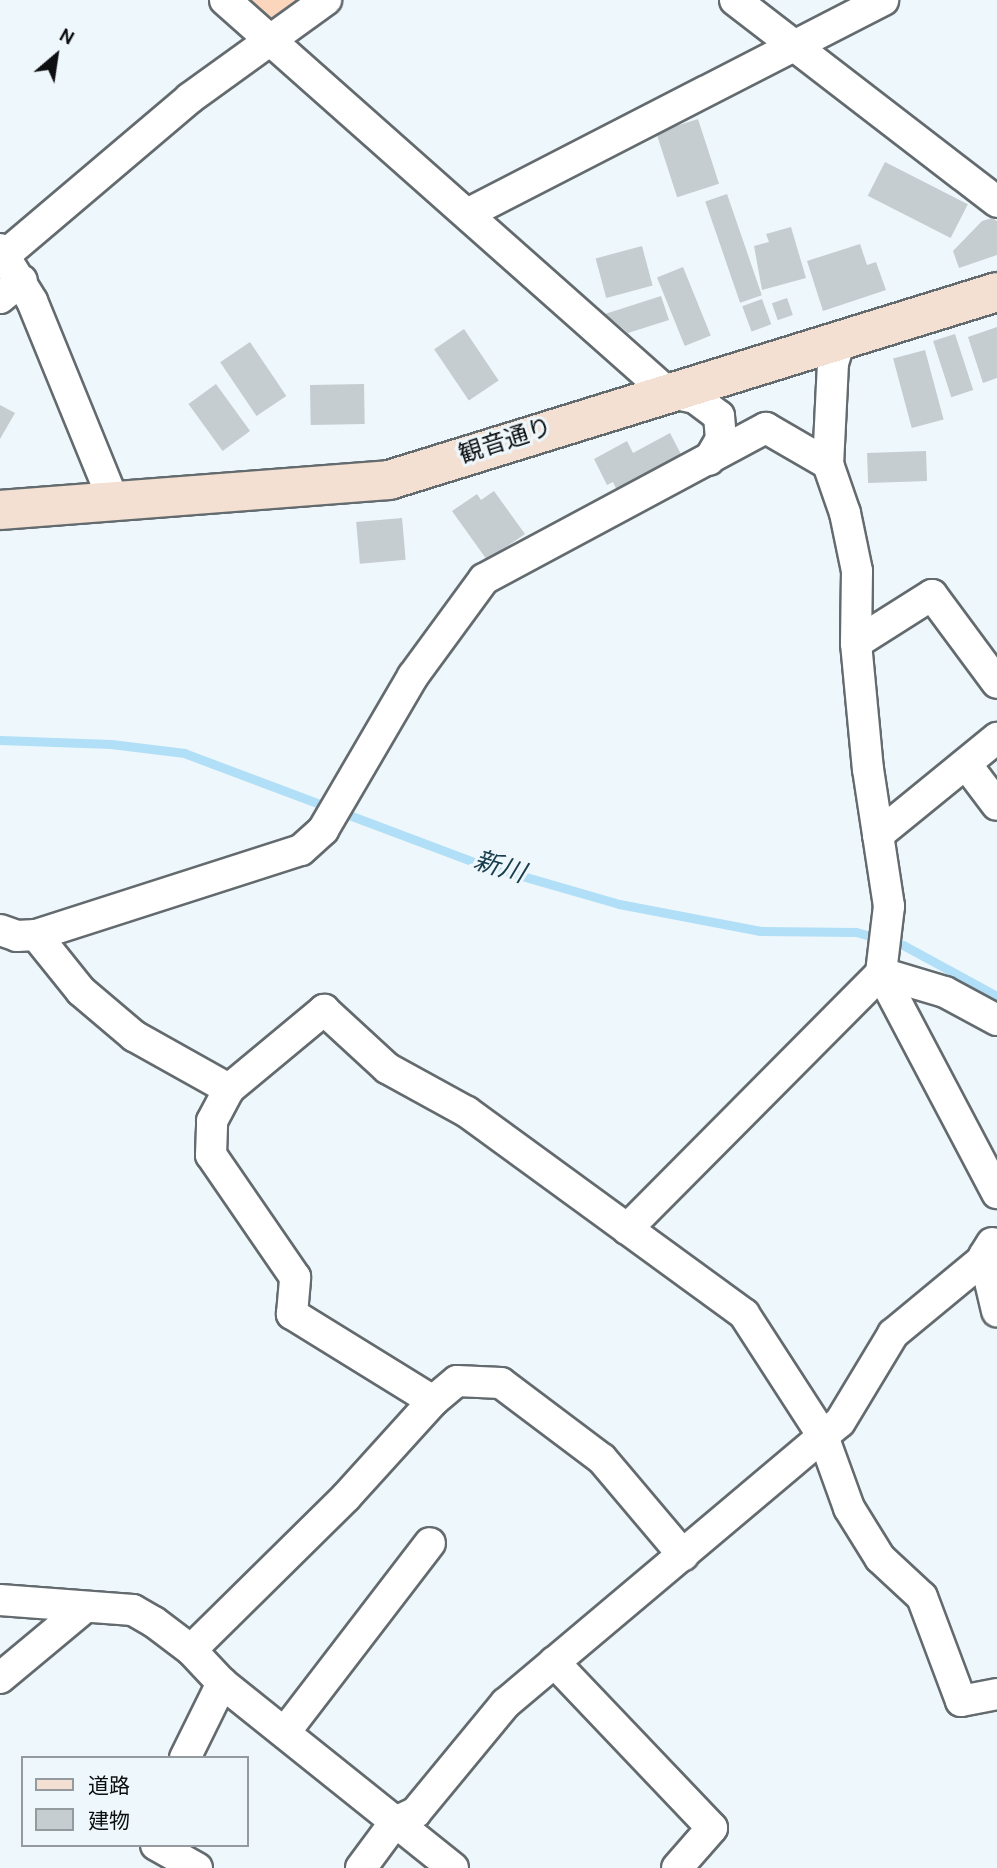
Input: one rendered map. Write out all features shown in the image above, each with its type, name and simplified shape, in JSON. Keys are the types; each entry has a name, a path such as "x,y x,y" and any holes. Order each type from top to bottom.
{"street":[{"path":"225,0 667,393 695,398 719,416 721,439 709,460"},
{"path":"114,502 11,289 3,252 190,97 326,0"},
{"path":"734,0 997,202"},
{"path":"467,214 792,44 883,0"},
{"name":"観音通り","path":"0,510 389,480 841,337 997,292"},
{"path":"841,337 833,363 828,464 845,513 857,571 856,643 889,906 881,973 997,1193"},
{"path":"0,931 17,936 36,935 301,850 323,830 413,676 484,579 766,428 828,464"},
{"path":"856,643 932,594 997,683"},
{"path":"878,835 997,738"},
{"path":"965,764 997,805"},
{"path":"36,935 80,991 134,1037 229,1090"},
{"path":"881,973 946,992 997,1020"},
{"path":"627,1229 881,973"},
{"path":"433,1401 292,1314 295,1277 211,1155 212,1121 229,1090 324,1010 387,1068 467,1112 744,1314 824,1436 849,1508 880,1558 922,1597 961,1701 997,1694"},
{"path":"361,1868 395,1822 416,1812 506,1703 840,1422 893,1334 993,1246"},
{"path":"993,1246 997,1311"},
{"path":"191,1650 354,1489 433,1401 457,1381 501,1383 602,1460 683,1555"},
{"path":"285,1732 430,1543"},
{"path":"0,1600 133,1610 191,1650 222,1683 453,1868"},
{"path":"0,1678 84,1608"},
{"path":"554,1662 712,1828 677,1868"},
{"path":"186,1756 222,1683"},
{"path":"161,1855 197,1868"}],"shaded area":[{"path":"241,0 306,0 279,20 262,19"}],"building":[{"path":"698,119 719,184 677,197 656,133"},
{"path":"885,162 968,204 951,238 868,196"},
{"path":"727,194 762,295 740,303 705,201"},
{"path":"992,218 997,221 997,255 959,268 953,251 982,221"},
{"path":"791,227 806,278 762,290 754,246 769,242 766,234"},
{"path":"860,244 867,265 876,262 886,290 823,311 807,261"},
{"path":"642,246 653,286 606,298 596,258"},
{"path":"683,267 711,336 685,346 657,277"},
{"path":"661,296 669,320 628,333 605,314"},
{"path":"787,298 793,315 778,320 772,303"},
{"path":"762,299 771,324 752,332 742,306"},
{"path":"997,327 997,378 983,383 968,337"},
{"path":"464,329 499,380 469,401 434,349"},
{"path":"955,334 973,390 951,397 933,341"},
{"path":"250,342 286,396 257,416 220,362"},
{"path":"925,350 944,420 912,428 893,359"},
{"path":"216,384 250,431 223,451 188,404"},
{"path":"364,384 365,424 311,425 310,385"},
{"path":"0,405 15,413 0,439"},
{"path":"670,433 685,462 620,497 613,482 607,485 594,459 627,441 633,453"},
{"path":"926,451 927,481 868,483 867,453"},
{"path":"494,491 525,534 487,560 452,511 477,494 481,500"},
{"path":"402,518 406,560 360,564 356,522"}],"waterway":[{"name":"新川","path":"0,740 111,744 184,753 477,863 619,904 760,931 856,932 903,945 997,996"}]}
